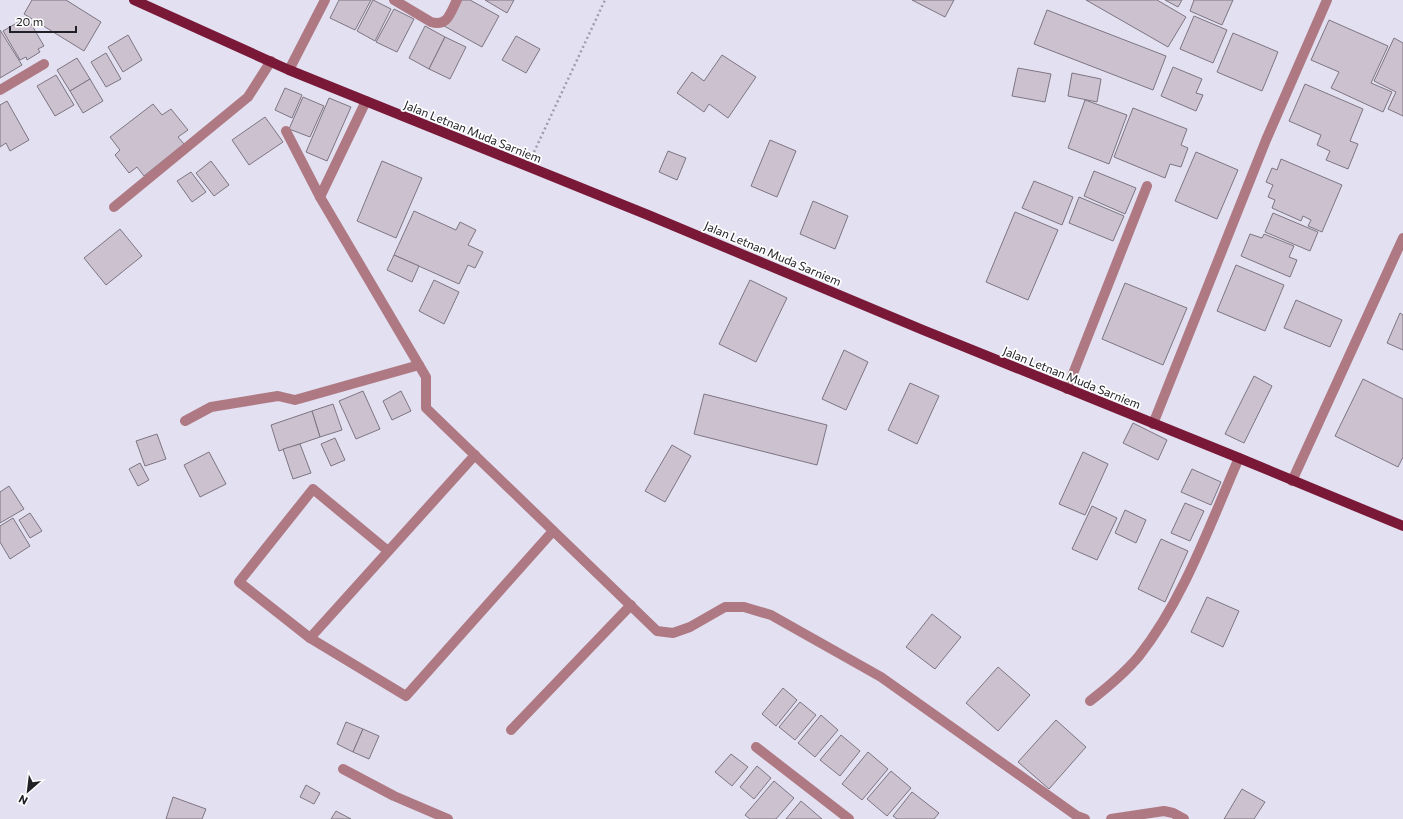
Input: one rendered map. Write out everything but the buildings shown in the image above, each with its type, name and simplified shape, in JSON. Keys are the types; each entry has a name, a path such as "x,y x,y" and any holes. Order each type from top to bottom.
{"main road":[{"name":"Jalan Letnan Muda Sarniem","path":"134,0 289,70 648,215 1403,526"}],"street":[{"path":"289,70 325,0"},
{"path":"394,0 431,22 438,24 446,20 457,0"},
{"path":"1153,424 1266,140 1327,0"},
{"path":"114,207 248,97 270,61"},
{"path":"0,90 44,64"},
{"path":"320,198 366,101"},
{"path":"286,130 320,198 426,377 426,408 657,631 673,633 690,627 725,607 744,607 771,615 881,677 1077,816 1085,819"},
{"path":"1067,388 1147,186"},
{"path":"1292,481 1403,238"},
{"path":"185,421 211,407 278,396 295,400 419,365"},
{"path":"310,638 475,456"},
{"path":"1090,701 1121,675 1156,633 1168,614 1187,578 1239,458"},
{"path":"388,551 313,489 240,582 310,638 406,696 553,531"},
{"path":"511,730 631,605"},
{"path":"756,748 849,819"},
{"path":"343,769 394,796 448,819"},
{"path":"1111,819 1164,811 1173,813 1184,819"}],"path":[{"path":"527,166 605,0"}]}
